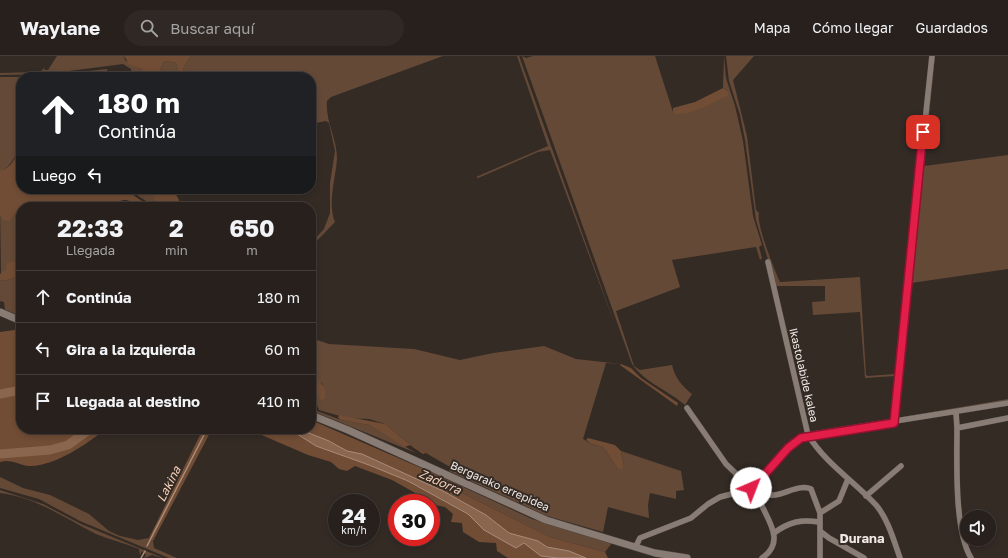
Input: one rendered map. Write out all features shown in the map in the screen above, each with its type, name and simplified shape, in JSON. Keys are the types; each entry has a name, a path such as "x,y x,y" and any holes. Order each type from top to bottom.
{"street":[{"path":"894,423 932,56"},
{"name":"Ikastolabide kalea","path":"768,262 808,435 822,455 877,506 887,523 900,558"},
{"path":"0,312 16,319"},
{"path":"636,546 640,538 691,518 708,504 720,497 751,489 754,483 758,482 794,442 808,435 894,423 1008,403"},
{"path":"687,408 726,464 751,489 766,495 782,494 804,488 808,488 813,492 820,513 820,558"},
{"path":"956,412 960,515 962,532 970,558"},
{"name":"Bergarako errepidea","path":"316,417 348,430 546,520 655,553 687,558"},
{"path":"957,428 1008,418"},
{"path":"866,496 901,466"},
{"path":"820,513 839,501 848,479"},
{"path":"758,482 763,487 759,493"},
{"path":"759,493 774,533 774,541 765,557"},
{"path":"774,533 784,525 796,521 819,522"},
{"path":"820,532 864,558"}],"shaded area":[{"path":"57,56 124,56 125,60 144,69 142,72 131,72 131,69 123,64 61,72 40,72 44,68 45,70 48,70"},
{"path":"124,56 191,56 184,66 183,72 179,72 176,63 167,61 163,63 159,72 142,72 143,69 129,64"},
{"path":"191,56 443,56 331,97 327,101 328,115 337,158 332,199 335,222 316,242 316,238 324,229 330,213 330,183 335,151 329,123 326,121 316,123 316,72 183,72 184,66"},
{"path":"517,56 519,56 616,328 550,150 538,152 478,178 476,177 548,146"},
{"path":"522,56 526,58 533,56 655,56 673,112 728,95 728,91 723,88 724,56 726,78 735,106 743,141 753,216 762,245 759,247 762,258 760,260 756,247 672,260 680,287 616,311 634,366 640,370 672,365 679,381 692,394 685,405 643,376 632,364"},
{"path":"726,56 754,56 733,80 747,136 756,210 759,213 760,227 766,247 780,282 860,277 866,375 868,376 895,374 930,56 891,419 888,420 890,418 895,376 865,378 860,312 813,315 812,302 825,301 825,286 776,286 756,220 745,140 740,115 729,81"},
{"path":"933,56 935,56 924,166 1008,155 1008,269 911,283 897,416 898,418 1008,399 1008,401 898,421 895,418"},
{"path":"167,61 176,63 179,72 159,72 163,63"},
{"path":"107,69 108,72 78,72"},
{"path":"0,73 16,73 16,75 0,75"},
{"path":"0,77 16,77 16,155 11,163 2,171 0,170"},
{"path":"723,88 728,91 729,95 696,111 682,114 675,114 673,112 673,108 695,102"},
{"path":"16,155 16,194 132,194 144,202 123,200 117,202 16,202 16,214 10,221 3,220 0,215 0,170 11,164"},
{"path":"138,194 159,194 160,202 148,202 138,196"},
{"path":"153,194 176,194 179,200 179,202 155,201"},
{"path":"15,213 16,268 6,269 1,274 0,215"},
{"path":"13,262 16,264 16,277 4,281 0,280 0,274 6,269 7,263"},
{"path":"16,277 16,314 5,310 4,302 0,301 0,280 4,281"},
{"path":"16,330 16,434 99,434 70,453 40,465 31,466 8,461 0,462 0,332"},
{"path":"316,340 329,344 414,349 460,360 493,353 544,346 576,359 621,364 606,363 583,439 592,444 603,447 618,469 624,466 621,451 681,471 684,490 676,491 676,499 650,493 648,505 649,518 608,507 603,532 547,516 449,471 450,467 407,442 385,424 369,419 347,418 319,410 316,403 316,393 317,395 323,384 316,379"},
{"path":"621,364 631,368 641,378 678,403 677,406 620,365"},
{"path":"316,378 320,381 324,388 325,398 321,400 317,394"},
{"path":"316,412 341,420 369,425 416,453"},
{"path":"339,415 385,424 407,442 426,453 423,454 410,445 405,447 369,425 341,420 338,418"},
{"path":"316,422 435,474 458,491 550,537 605,552 608,558 586,558 569,551 547,547 538,541 509,533 486,515 443,491 362,454 347,451 329,441 312,434 316,434"},
{"path":"201,434 209,434 153,541 149,538"},
{"path":"259,434 297,434 316,446 408,481 432,494 417,494 392,480 355,466 347,471 339,469 331,462 308,455"},
{"path":"297,434 312,434 329,441 347,451 362,454 443,491 486,515 509,533 538,541 547,547 569,551 586,558 558,558 541,556 524,543 516,548 484,530 468,514 440,499 440,494 432,494 408,481 316,446"},
{"path":"588,438 615,445 621,451 624,466 622,469 618,469 603,447 592,444 586,440"},
{"path":"435,474 532,519 612,543 605,552 550,537 458,491"},
{"path":"0,477 23,488 50,495 89,514 109,531 120,536 138,540 149,538 153,541 154,548 177,558 169,558 80,521 39,499 0,488"},
{"path":"0,490 43,504 81,524 163,558 152,555 144,558 146,555 142,551 140,555 139,549 96,534 50,509 26,499 0,493"},
{"path":"440,499 468,514 484,530 516,548 524,543 541,556 558,558 508,558 497,551 496,543 479,542 463,532 462,523 451,522 453,514 445,507 440,506"}],"waterway":[{"name":"Zadorra","path":"0,394 16,391"},
{"path":"0,454 50,450 68,445 83,434"},
{"name":"Lakina","path":"147,546 204,434"},
{"name":"Lakina","path":"141,558 145,551"}],"district":[{"name":"Durana","path":"862,538"}],"route":[{"path":"751,488 788,448 801,438 808,435 894,423 923,132"}]}
